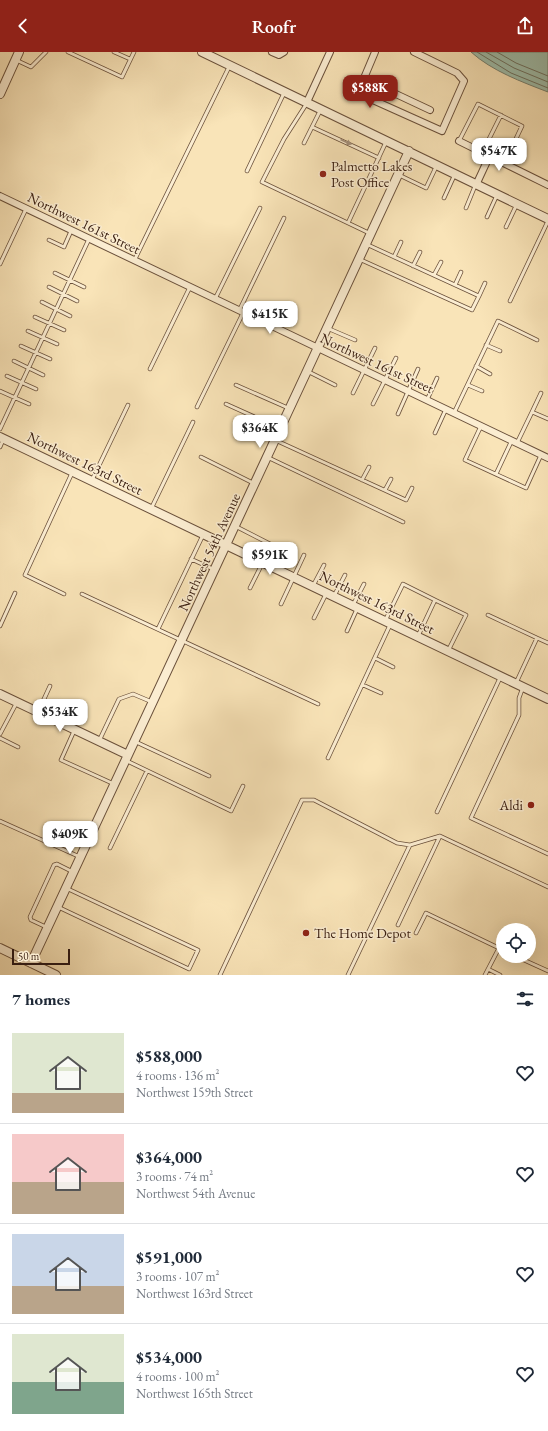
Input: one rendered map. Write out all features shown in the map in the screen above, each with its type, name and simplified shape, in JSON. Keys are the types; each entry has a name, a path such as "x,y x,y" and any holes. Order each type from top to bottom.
{"street":[{"path":"202,52 548,220"},
{"path":"272,52 279,55 284,52"},
{"path":"307,102 330,52"},
{"path":"376,52 359,90 364,96 442,131 464,81 457,73 414,52"},
{"path":"0,94 17,56"},
{"path":"364,79 430,110"},
{"path":"459,141 489,157 548,184"},
{"name":"Northwest 54th Avenue","path":"31,963 290,409 408,151"},
{"path":"476,185 489,157"},
{"name":"Northwest 161st Street","path":"0,196 548,458"},
{"name":"Northwest 163rd Street","path":"2,438 548,699"},
{"path":"0,694 99,741 127,757"},
{"path":"0,948 56,975"}],"lane":[{"path":"17,56 31,67 46,52"},
{"path":"68,52 122,77 134,52"},
{"path":"114,52 130,59"},
{"path":"134,261 230,65"},
{"path":"247,171 285,92"},
{"path":"307,102 284,139 262,182 371,234"},
{"path":"459,141 478,104 501,115 522,126 504,164"},
{"path":"304,143 320,109"},
{"path":"482,153 501,115"},
{"path":"312,127 379,158"},
{"path":"348,223 387,141"},
{"path":"398,175 426,188 437,165"},
{"path":"444,198 455,174"},
{"path":"466,208 476,185"},
{"path":"487,217 497,195"},
{"path":"506,227 517,204"},
{"path":"215,299 260,208"},
{"path":"0,264 26,209"},
{"path":"196,407 284,218"},
{"path":"510,301 548,220"},
{"path":"49,240 64,247 72,231"},
{"path":"0,429 89,239"},
{"path":"394,257 401,242"},
{"path":"366,244 479,296"},
{"path":"413,266 420,252"},
{"path":"359,258 472,310 485,283"},
{"path":"434,275 441,262"},
{"path":"455,285 462,272"},
{"path":"55,273 84,287"},
{"path":"49,287 78,301"},
{"path":"150,369 190,287"},
{"path":"42,302 70,316"},
{"path":"35,317 64,330"},
{"path":"454,413 498,321 536,340"},
{"path":"327,328 354,340"},
{"path":"28,331 57,344"},
{"path":"486,345 500,351"},
{"path":"21,346 50,359"},
{"path":"353,394 375,348"},
{"path":"373,404 396,358"},
{"path":"14,361 43,375"},
{"path":"476,366 490,374"},
{"path":"398,414 418,369"},
{"path":"307,371 335,385"},
{"path":"8,376 36,389"},
{"path":"427,400 437,378"},
{"path":"236,385 290,409"},
{"path":"468,385 482,391"},
{"path":"0,391 29,404"},
{"path":"496,474 532,412 541,393"},
{"path":"226,404 280,429"},
{"path":"92,480 128,405"},
{"path":"436,433 446,409"},
{"path":"532,412 548,419"},
{"path":"151,509 194,422"},
{"path":"481,426 465,460 526,488 541,454"},
{"path":"0,447 2,438"},
{"path":"275,440 406,500 412,488"},
{"path":"201,457 255,484"},
{"path":"267,457 403,522"},
{"path":"362,480 369,468"},
{"path":"64,594 25,575 73,471"},
{"path":"385,490 391,478"},
{"path":"235,526 278,548 250,588"},
{"path":"158,629 203,533"},
{"path":"281,604 304,555"},
{"path":"191,559 214,570"},
{"path":"314,586 324,566"},
{"path":"334,596 345,575"},
{"path":"347,631 364,584"},
{"path":"328,758 375,658 402,584 466,615 448,651"},
{"path":"314,618 326,592"},
{"path":"0,626 15,593"},
{"path":"82,594 318,704"},
{"path":"418,636 435,600"},
{"path":"488,615 548,643"},
{"path":"537,638 519,685 519,714 470,818 548,854"},
{"path":"375,658 393,667"},
{"path":"437,812 501,676"},
{"path":"362,685 381,693"},
{"path":"38,712 50,686"},
{"path":"99,741 119,699 133,694 152,702"},
{"path":"0,734 17,702"},
{"path":"75,730 61,760 114,784"},
{"path":"0,738 18,747"},
{"path":"134,741 209,776"},
{"path":"127,757 147,771 231,811 243,786"},
{"path":"110,848 147,771"},
{"path":"220,975 302,800 314,800 397,843 410,845 440,836 548,887"},
{"path":"0,821 80,857"},
{"path":"398,925 440,836"},
{"path":"348,975 410,845"},
{"path":"48,928 31,920 30,917 54,866 57,864 73,872"},
{"path":"58,907 189,969 198,950 66,888"},
{"path":"416,933 426,913 496,947"},
{"path":"485,975 496,954"},
{"path":"530,963 548,971"},
{"path":"488,969 500,975"}],"water":[{"path":"471,52 548,52 548,92 518,80 488,65"}],"place":[{"name":"Palmetto Lakes Post Office","path":"323,174"},
{"name":"Aldi","path":"531,805"},
{"name":"The Home Depot","path":"306,933"}]}
